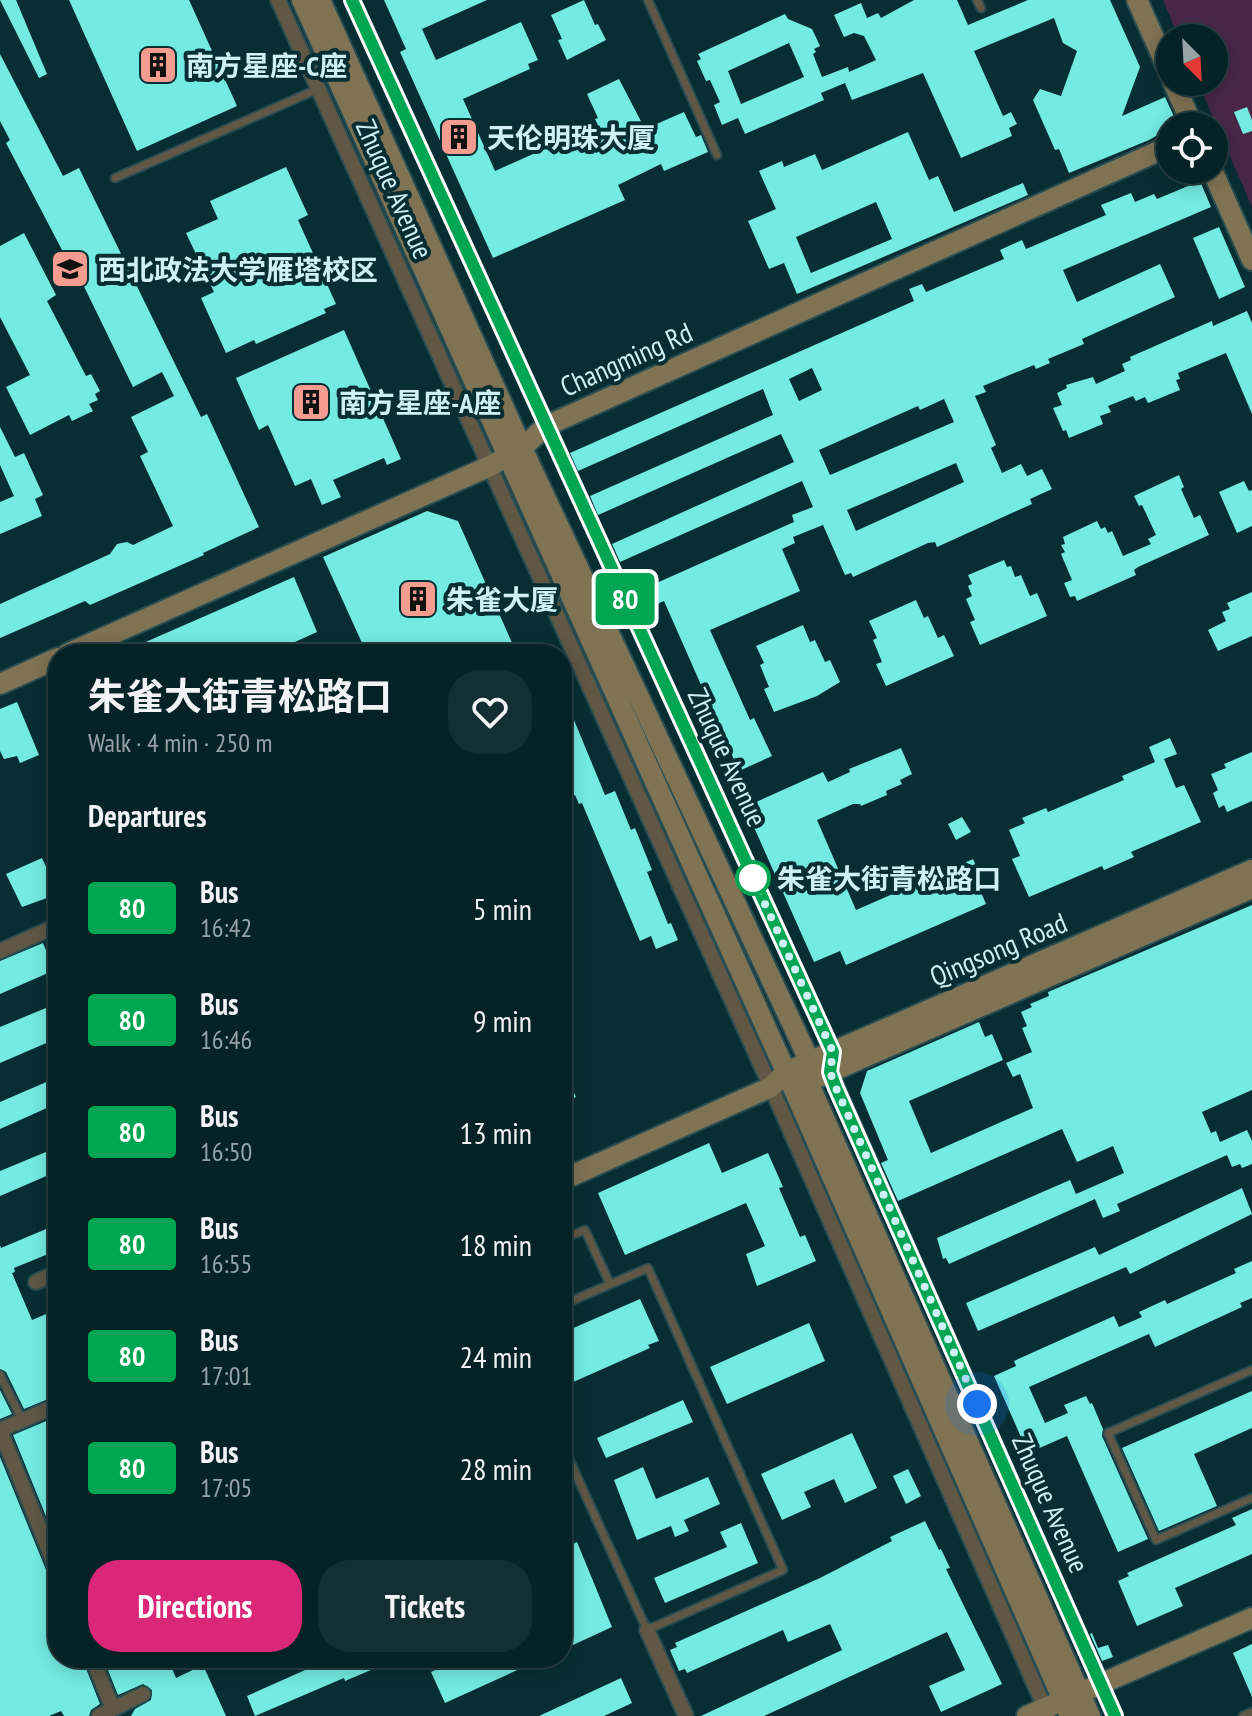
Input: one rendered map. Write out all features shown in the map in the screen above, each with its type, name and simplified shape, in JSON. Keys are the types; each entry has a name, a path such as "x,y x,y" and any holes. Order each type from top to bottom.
{"main road":[{"name":"Zhuque Avenue","path":"302,0 507,458 518,475 799,1076 1055,1708 1090,1716"},
{"name":"Zhuque Avenue","path":"320,0 507,458"},
{"path":"1137,0 1156,43"},
{"name":"Changming Rd","path":"89,644 507,458 546,426 1156,152"},
{"path":"1218,184 1252,260"},
{"path":"0,684 48,662"},
{"name":"Qingsong Road","path":"572,1176 831,1062 1252,870"},
{"name":"Qingsong Road","path":"831,1062 1252,888"},
{"path":"1055,1708 1101,1683 1252,1618"}],"street":[{"name":"Zhuque Avenue","path":"278,0 318,89 507,458 771,1087 1055,1708"},
{"name":"Zhuque Avenue","path":"352,0 831,1062 1115,1716"},
{"path":"0,951 48,930"},
{"path":"36,1282 48,1277"},
{"path":"48,1409 0,1430 48,1548"},
{"path":"647,1630 686,1716"},
{"path":"96,1668 113,1709"},
{"path":"99,1716 143,1694"}],"lane":[{"path":"648,0 717,155"},
{"path":"115,178 318,89"},
{"path":"572,1235 585,1230 610,1284"},
{"path":"572,1301 648,1268 783,1570 647,1630 572,1466"},
{"path":"1252,1370 1108,1433 1156,1540 1252,1498"},
{"path":"0,1375 22,1420"},
{"path":"1243,1716 1252,1712"}],"shaded area":[{"path":"1163,0 1252,0 1252,207 1228,151 1228,112 1211,112 1204,96 1228,96 1228,24 1173,24"}],"building":[{"path":"0,0 16,0 47,74 39,78"},
{"name":"南方星座-C座","path":"69,0 189,0 237,106 137,151"},
{"name":"天伦明珠大厦","path":"384,0 487,0 422,29 436,60 521,22 538,60 528,64 530,69 463,99 495,171 598,125 587,94 619,79 645,129 684,112 696,137 701,135 708,152 664,171 661,164 618,185 625,200 493,258 400,52 406,49"},
{"path":"584,0 595,25 598,24 606,40 567,60 551,15"},
{"path":"914,0 957,0 968,25 1028,0 1110,0 1140,67 1122,116 1165,97 1172,112 1156,112 1156,136 1069,173 1033,100 1040,89 1061,96 1077,51 1063,43 1054,18 974,51 1003,116 1011,112 1017,124 1009,128 1012,136 961,158 923,73 852,100 845,83 821,93 824,100 745,134 738,118 722,125 714,105 720,102 710,80 706,81 697,61 701,59 698,54 785,14 788,19 812,29 820,46 814,49 816,52 813,54 822,77 848,67 849,72 876,60 864,36 854,33 844,37 834,15 861,3 867,18 878,13 881,18","holes":["789,43 804,77 741,104 728,71"]},
{"path":"0,54 63,176 79,168 201,417 207,414 259,527 90,605 85,601 0,638 0,604 110,554 117,544 127,542 133,545 173,526 140,456 148,452 131,417 174,396 162,372 133,387 75,268 72,269 6,143 10,140 0,121"},
{"path":"1247,107 1252,131 1243,134 1234,112"},
{"path":"908,132 929,180 938,176 954,212 1023,183 1028,195 797,294 784,263 769,269 748,221 776,209 759,171 782,161 784,167 815,154 822,170","holes":["876,202 892,239 811,273 796,237"]},
{"path":"286,167 308,215 298,220 336,304 324,309 326,313 256,344 254,340 226,353 201,298 214,292 186,233 218,219 210,201"},
{"path":"1193,184 1201,184 1211,207 1063,270 1077,302 1160,264 1175,297 1082,339 1084,344 1048,359 1050,363 1036,369 1034,365 983,386 986,392 975,396 996,445 991,448 1002,473 1021,464 1027,476 1042,469 1052,489 1030,499 1032,504 937,547 935,542 928,543 853,577 851,573 845,575 823,525 793,537 795,543 782,549 800,591 710,630 750,720 754,718 772,756 739,771 664,601 642,611 634,593 794,522 792,515 813,507 802,481 620,562 612,544 794,462 781,434 598,515 590,496 773,415 763,389 578,471 570,453 914,301 909,289 922,284 926,292 1004,259 1000,250 1022,240 1026,249 1106,215 1101,205 1131,193 1135,202 1154,194 1157,199","holes":["812,368 822,390 799,401 789,379","944,399 954,422 830,475 819,450 918,406 920,410","956,463 964,482 856,531 847,510"]},
{"path":"1219,227 1245,287 1219,299 1193,238"},
{"path":"24,233 56,295 47,301 86,376 91,374 100,391 95,394 98,400 89,404 93,411 72,421 69,415 30,435 6,387 30,375 0,317 0,246"},
{"path":"1247,311 1252,323 1252,414 1226,353 1178,373 1180,379 1176,380 1180,390 1148,403 1145,397 1136,401 1133,396 1108,406 1111,412 1100,416 1103,424 1069,438 1066,430 1063,431 1053,408 1062,405 1057,393 1067,388 1066,385 1093,377 1096,384 1125,371 1122,364 1131,360 1130,357 1212,321 1213,326"},
{"name":"南方星座-A座","path":"344,330 401,459 387,465 384,458 333,480 341,497 322,505 311,479 295,486 268,425 259,430 236,378"},
{"path":"0,427 15,457 24,453 43,495 35,499 42,516 0,534 0,502 14,496 0,465"},
{"path":"1179,475 1184,487 1181,489 1194,518 1200,515 1209,535 1138,567 1134,570 1136,575 1077,601 1075,596 1070,597 1064,583 1072,580 1061,554 1065,552 1061,545 1065,544 1063,537 1097,521 1101,529 1105,527 1108,533 1112,531 1123,556 1151,544 1148,539 1156,535 1142,505 1139,506 1134,496"},
{"path":"1244,481 1249,491 1252,490 1252,526 1237,533 1219,492"},
{"name":"朱雀大厦","path":"427,511 458,521 513,644 362,644 323,557"},
{"path":"1004,560 1007,567 1011,566 1015,577 1021,575 1030,596 1037,593 1047,616 980,645 970,622 975,620 966,599 972,596 968,575"},
{"path":"294,577 317,632 295,644 141,644"},
{"path":"1252,592 1252,636 1218,651 1208,630 1226,621 1222,612 1230,609 1227,603"},
{"path":"916,600 938,638 944,635 954,656 886,686 876,664 882,662 873,640 877,638 869,621"},
{"path":"803,625 810,642 815,640 825,662 830,660 840,682 817,696 774,712 764,689 769,687 760,665 764,663 756,646"},
{"path":"17,702 39,755 20,763 17,756 4,759 0,751 0,709"},
{"path":"572,715 605,795 615,791 631,830 635,828 652,870 647,872 668,924 671,923 678,940 656,949 651,936 640,941 582,803 579,804 575,795 572,797"},
{"path":"1170,738 1177,754 1164,759 1176,788 1184,785 1201,822 1131,852 1134,857 1104,870 1102,866 1029,897 1012,859 1020,856 1009,830 1025,823 1022,818 1046,808 1048,812 1124,780 1122,776 1155,762 1149,747"},
{"path":"901,748 912,774 900,780 902,784 886,791 887,795 861,806 853,804 817,820 856,910 973,859 986,888 980,890 986,904 846,965 840,951 814,962 745,807 823,772 828,782 850,772 849,769"},
{"path":"1252,752 1252,801 1227,812 1224,805 1219,808 1213,793 1218,790 1211,774 1226,768 1224,764"},
{"path":"962,817 971,832 956,840 948,824"},
{"path":"42,858 48,871 48,898 22,907 6,874"},
{"path":"1252,905 1252,1090 1202,1112 1211,1133 1216,1131 1220,1142 1247,1130 1252,1141 1252,1164 1242,1168 1240,1164 1232,1167 1227,1155 1117,1204 1120,1211 1103,1218 1095,1199 949,1264 946,1258 943,1259 937,1238 1070,1180 1076,1194 1124,1173 1113,1146 1077,1162 1062,1129 898,1201 881,1163 888,1160 860,1093 867,1071 979,1022 985,1037 992,1034 1003,1060 909,1101 931,1153 1033,1108 1020,1074 1013,1077 1006,1063 1032,1052 1022,1028 1027,1026 1021,1012 1032,1007 1030,1004 1049,996 1048,992"},
{"path":"43,943 48,955 48,973 0,994 0,961"},
{"path":"48,1007 48,1042 0,1063 0,1027"},
{"path":"48,1081 48,1107 0,1129 0,1102"},
{"path":"709,1143 722,1173 768,1153 800,1237 805,1235 816,1261 757,1286 746,1254 765,1246 746,1203 625,1255 598,1193"},
{"path":"48,1151 48,1175 0,1196 0,1171"},
{"path":"1242,1188 1252,1214 1130,1274 1126,1267 978,1331 966,1303 1095,1247 1099,1255"},
{"path":"48,1228 48,1254 14,1268 15,1272 12,1273 32,1320 48,1313 48,1399 24,1409 6,1372 0,1369 0,1245 1,1248"},
{"path":"1252,1261 1252,1298 1240,1303 1242,1307 1155,1347 1149,1334 1029,1387 1045,1423 1068,1413 1064,1405 1086,1396 1092,1403 1103,1429 1102,1436 1148,1539 1118,1552 1067,1436 1028,1453 994,1376 1016,1366 1014,1361 1114,1316 1119,1327 1142,1317 1139,1312 1165,1300 1167,1304 1236,1273 1234,1269"},
{"path":"640,1299 659,1341 648,1345 650,1348 572,1383 572,1329"},
{"path":"809,1323 825,1361 727,1404 710,1367"},
{"path":"0,1390 12,1414 0,1419"},
{"path":"1252,1391 1252,1428 1194,1454 1217,1506 1159,1531 1122,1448"},
{"path":"683,1400 693,1422 606,1458 597,1438"},
{"path":"48,1420 48,1521 13,1435"},
{"path":"852,1433 877,1488 845,1503 834,1479 804,1492 811,1507 782,1520 761,1474"},
{"path":"0,1457 48,1575 48,1668 86,1668 100,1704 91,1710 89,1716 64,1716 61,1711 49,1716 0,1716"},
{"path":"643,1467 656,1499 708,1477 720,1504 684,1520 689,1531 675,1537 671,1526 637,1540 614,1480"},
{"path":"908,1469 921,1496 906,1504 893,1476"},
{"path":"1252,1509 1252,1554 1175,1588 1183,1606 1137,1626 1118,1581 1129,1576 1127,1573 1236,1525 1232,1518"},
{"path":"925,1521 950,1568 946,1569 1002,1684 941,1712 929,1686 965,1670 947,1632 764,1716 701,1716 842,1650 830,1624 788,1642 783,1630 687,1673 685,1669 679,1671 670,1650 677,1647 675,1643 820,1578 892,1541 890,1537"},
{"path":"741,1523 758,1563 665,1603 654,1578 727,1547 720,1532"},
{"path":"577,1542 612,1627 572,1645 572,1544"},
{"path":"1092,1633 1098,1648 1108,1645 1113,1657 1102,1661"},
{"path":"1252,1644 1252,1697 1233,1653"},
{"path":"107,1668 172,1668 176,1678 197,1668 204,1668 226,1716 131,1716 135,1709 151,1700 152,1690 143,1684 118,1695"},
{"path":"310,1668 376,1668 255,1716 247,1696"},
{"path":"440,1668 522,1668 445,1703 431,1672"},
{"path":"621,1678 632,1703 604,1716 539,1716"}],"bus line":[{"name":"80","path":"352,0 833,1052 830,1072 836,1088 1115,1716"}],"place":[{"name":"南方星座-C座","path":"158,65"},
{"name":"天伦明珠大厦","path":"459,137"},
{"name":"西北政法大学雁塔校区","path":"70,269"},
{"name":"南方星座-A座","path":"311,402"},
{"name":"朱雀大厦","path":"418,599"},
{"name":"朱雀大街青松路口","path":"753,878"}],"route":[{"path":"753,878 833,1052 830,1072 836,1088 977,1404"}]}
